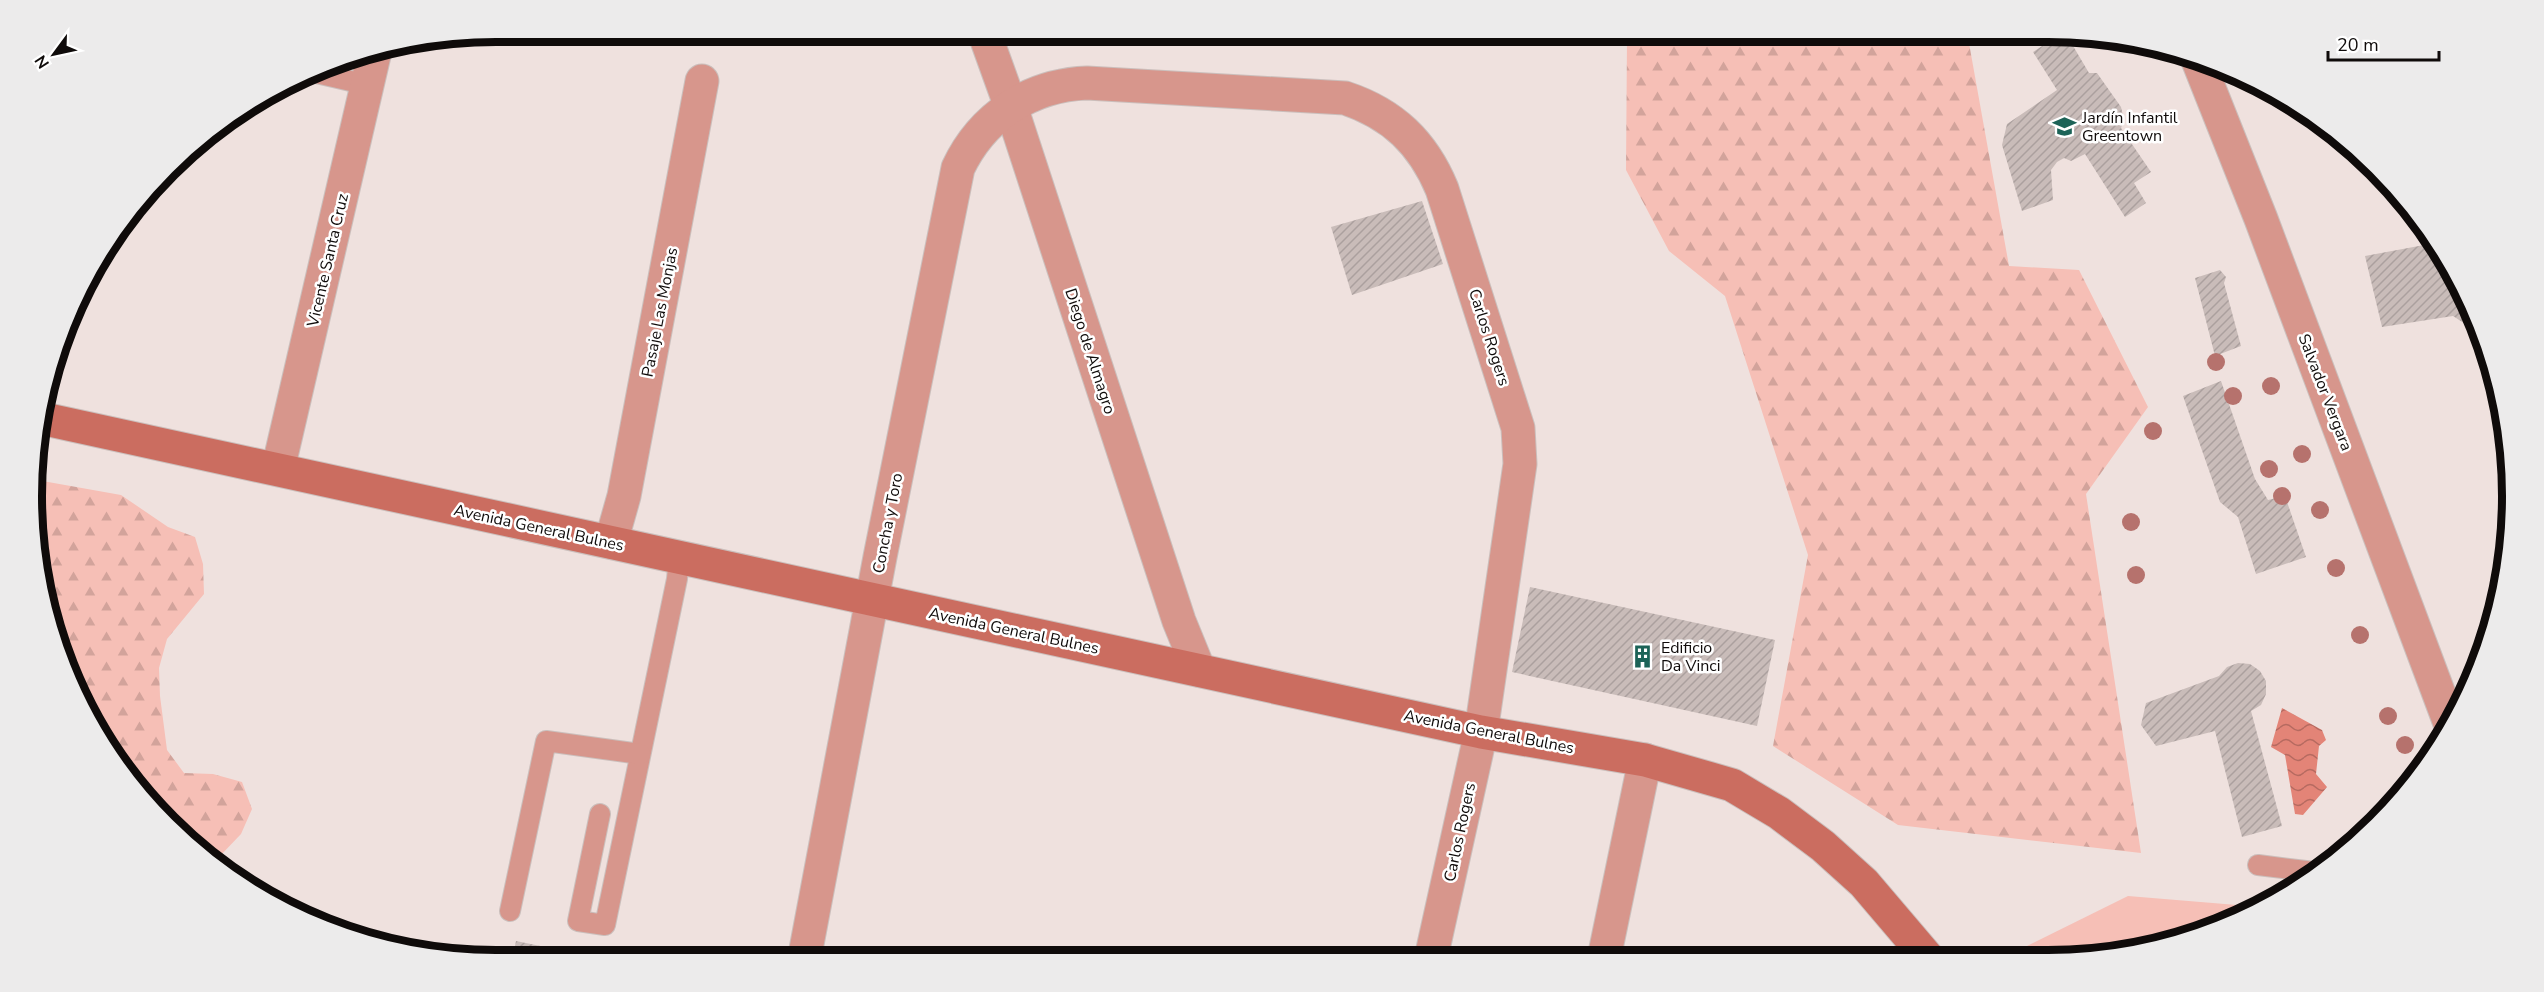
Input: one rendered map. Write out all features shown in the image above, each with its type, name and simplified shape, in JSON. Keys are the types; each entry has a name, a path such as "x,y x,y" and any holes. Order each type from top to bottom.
{"street":[{"name":"Diego de Almagro","path":"988,42 1011,107 1175,609 1199,670"},
{"name":"Vicente Santa Cruz","path":"278,469 373,58"},
{"name":"Salvador Vergara","path":"2201,69 2261,219 2446,713"},
{"name":"Pasaje Las Monjas","path":"612,542 624,496 702,81"},
{"name":"Carlos Rogers","path":"1011,107 1050,87 1077,83 1345,98 1367,105 1387,116 1420,148 1433,168 1442,189 1518,428 1520,464 1481,732 1433,950"},
{"name":"Concha y Toro","path":"806,950 880,557 958,168 967,148 980,131 994,117 1011,107"},
{"name":"Avenida General Bulnes","path":"49,420 1481,732 1645,760 1732,785 1779,813 1823,846 1864,883 1921,950"},
{"path":"1606,950 1645,760"}],"lane":[{"path":"326,75 368,85"},
{"path":"600,814 578,921 606,926 639,754 677,579 679,557"},
{"path":"510,911 546,741 639,754"},
{"path":"2258,865 2303,871"}],"green space":[{"path":"1627,42 1969,42 2009,266 2079,270 2148,407 2086,494 2141,853 1898,825 1773,746 1808,555 1725,296 1669,251 1626,170"},
{"path":"43,481 121,495 168,527 195,537 203,564 204,594 167,639 159,668 167,750 184,773 213,774 242,782 252,809 241,834 220,856 175,817 155,795 136,772 103,723 77,670 57,614 46,555"},
{"path":"2128,896 2243,906 2194,926 2137,941 2078,949 2019,950"}],"water":[{"path":"2282,708 2322,730 2326,740 2319,746 2316,774 2327,787 2303,815 2295,814 2285,755 2271,747"}],"building":[{"name":"Jardín Infantil Greentown","path":"2048,42 2071,43 2089,73 2097,73 2121,107 2124,120 2121,128 2151,172 2134,183 2146,203 2125,217 2085,154 2071,161 2064,158 2057,162 2051,170 2053,200 2022,211 2002,145 2007,124 2057,90 2033,52"},
{"path":"1422,201 1443,264 1352,295 1331,227"},
{"path":"2425,245 2455,295 2469,326 2453,316 2382,327 2365,256"},
{"path":"2220,270 2226,277 2224,283 2241,346 2215,356 2195,278"},
{"path":"2221,381 2255,479 2268,500 2285,496 2306,557 2256,574 2238,517 2220,502 2183,396"},
{"name":"Edificio Da Vinci","path":"1530,587 1775,640 1757,726 1512,672"},
{"path":"2238,663 2250,664 2260,671 2266,681 2266,694 2261,705 2251,711 2282,826 2242,837 2215,731 2156,746 2141,725 2146,703 2219,676 2227,667"},
{"path":"516,941 555,949 555,950 514,950"}],"place":[{"name":"Jardín Infantil Greentown","path":"2064,126"},
{"name":"Edificio Da Vinci","path":"1643,656"}]}
